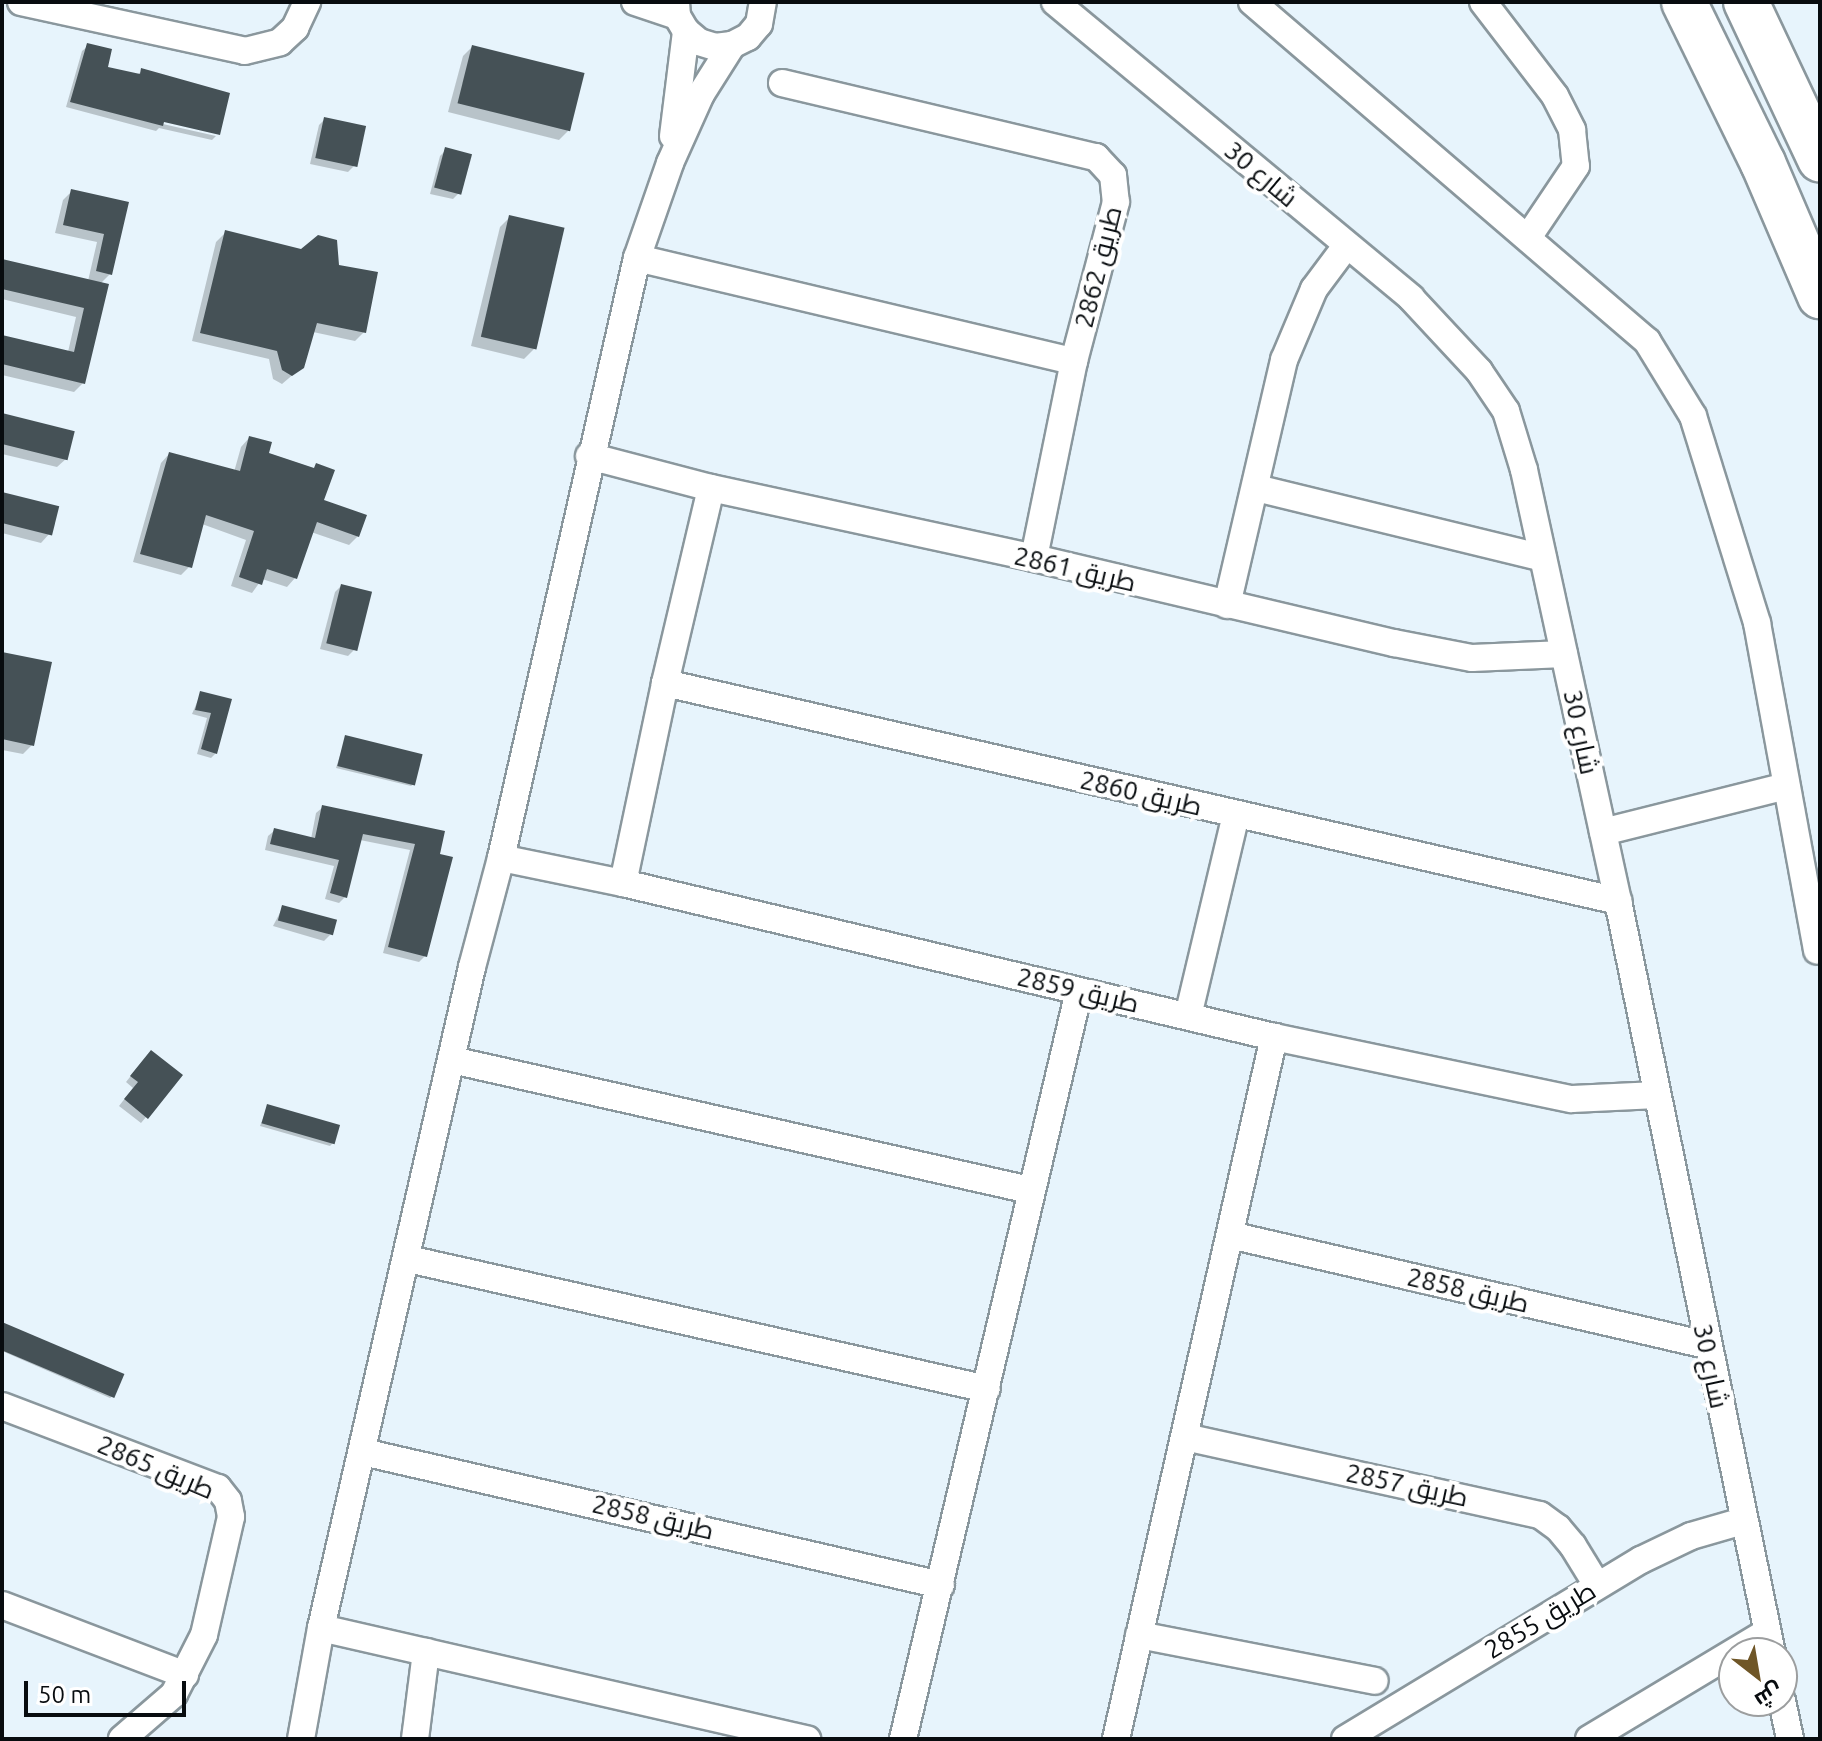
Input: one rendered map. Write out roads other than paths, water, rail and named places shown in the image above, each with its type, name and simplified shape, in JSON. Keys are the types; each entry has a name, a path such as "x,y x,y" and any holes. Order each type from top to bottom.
{"highway":[{"path":"1684,2 1763,163 1820,296"},
{"path":"1746,2 1820,159"}],"street":[{"path":"21,2 245,51 280,42 295,28 307,2"},
{"path":"635,2 680,16 707,45 732,45 748,37 759,24 767,4"},
{"name":"شارع 30","path":"1055,2 1411,298 1493,389 1506,411 1524,470 1618,901 1768,1637"},
{"path":"1252,2 1529,236 1647,341 1693,416 1757,623 1817,951"},
{"path":"1483,2 1555,96 1572,130 1576,166 1529,236"},
{"path":"670,163 680,16"},
{"path":"301,1739 321,1628 637,258 670,163 701,94 732,45"},
{"name":"طريق 2862","path":"782,83 1096,157 1113,175 1116,202 1074,361 1034,558"},
{"path":"1227,605 1284,360 1314,289 1346,246"},
{"path":"637,258 1074,361"},
{"name":"طريق 2861","path":"589,456 711,488 1472,658 1564,654"},
{"path":"623,883 665,683 711,488"},
{"path":"1256,488 1543,558"},
{"name":"طريق 2860","path":"665,683 1618,901"},
{"path":"1603,832 1786,786"},
{"path":"1188,1016 1236,815"},
{"name":"طريق 2859","path":"501,858 623,883 1274,1037 1572,1099 1657,1095"},
{"path":"903,1739 1079,991"},
{"path":"1116,1739 1274,1037"},
{"path":"452,1060 1030,1190"},
{"name":"طريق 2858","path":"1230,1235 1706,1345"},
{"path":"408,1259 987,1389"},
{"name":"طريق 2865","path":"2,1406 218,1488 228,1501 231,1517 213,1606 185,1675 157,1712 122,1739"},
{"name":"طريق 2857","path":"1185,1437 1540,1515 1558,1528 1597,1585"},
{"name":"طريق 2858","path":"363,1452 941,1585"},
{"name":"طريق 2855","path":"1345,1739 1597,1585 1691,1536 1743,1521"},
{"path":"2,1605 185,1675"},
{"path":"321,1628 807,1739"},
{"path":"1139,1635 1375,1681"},
{"path":"415,1739 426,1652"},
{"path":"1589,1739 1718,1669"},
{"path":"1785,1717 1790,1739"}]}
